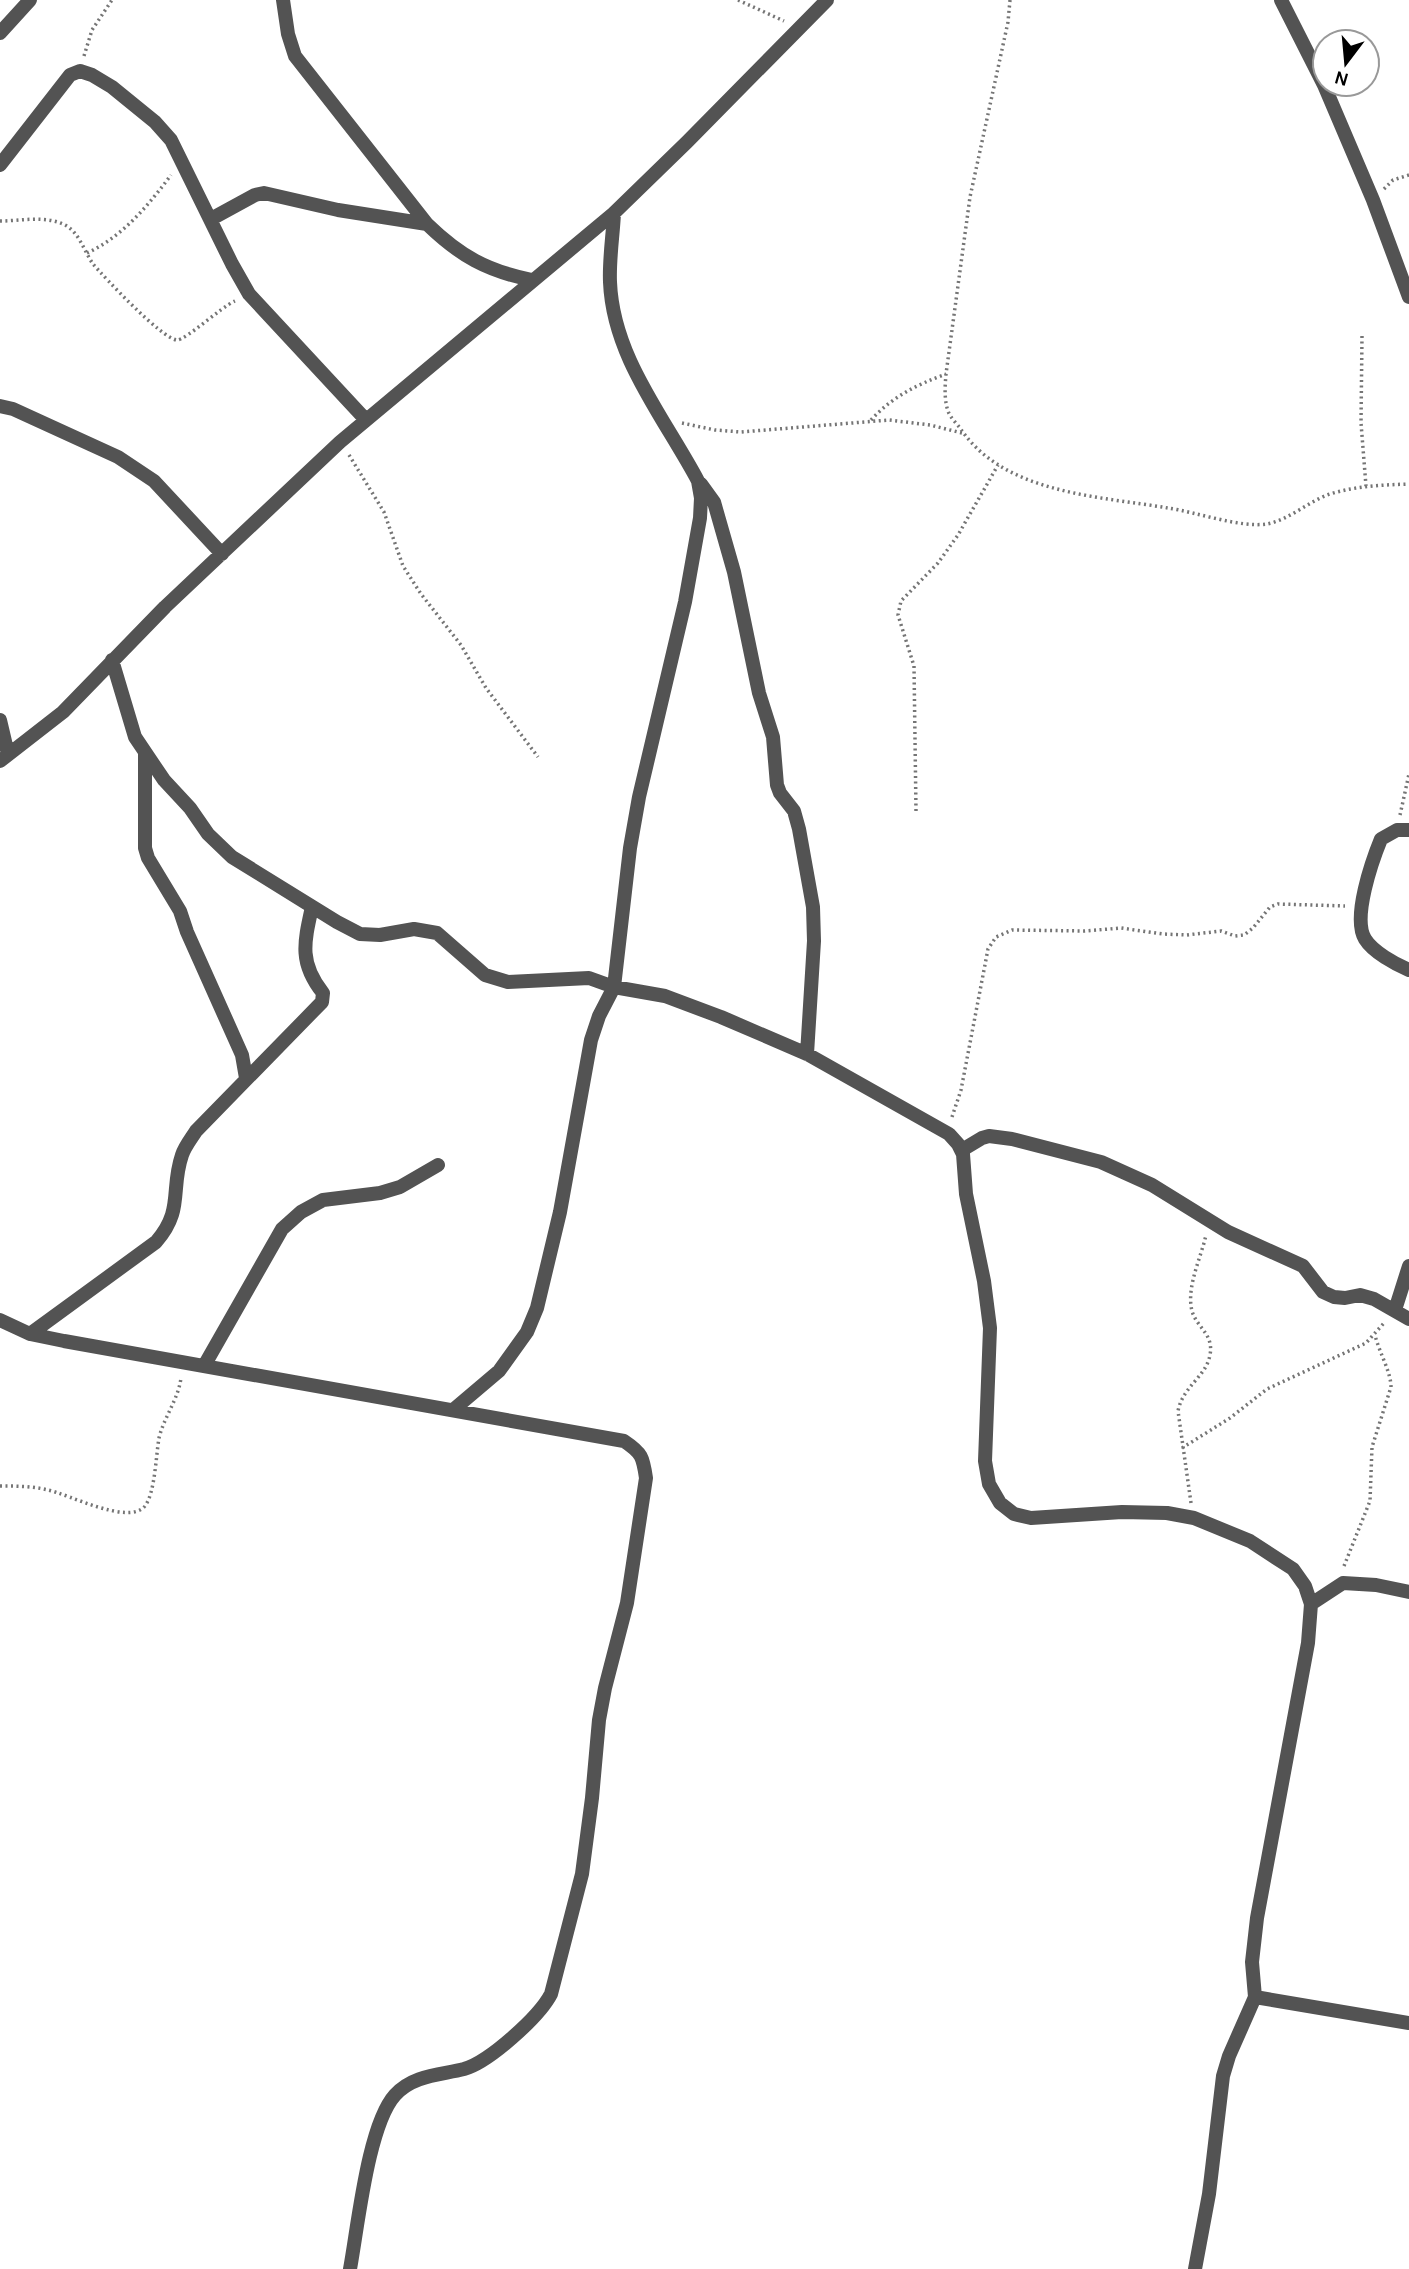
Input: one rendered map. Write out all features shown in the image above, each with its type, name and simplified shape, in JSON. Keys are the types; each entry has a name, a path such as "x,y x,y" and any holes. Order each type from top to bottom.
{"street":[{"path":"0,33 30,0"},
{"path":"283,0 288,34 295,56 427,224 450,247 481,265 506,275 533,280"},
{"path":"4,757 62,712 112,660 340,442 614,213 827,0"},
{"path":"1281,0 1324,85 1373,200 1409,297"},
{"path":"0,165 71,75 80,71 112,87 155,122 171,139 249,294 366,420"},
{"path":"211,219 255,195 264,193 338,211 427,224"},
{"path":"614,213 610,282 616,324 630,363 698,481 713,502 744,614 759,692 773,737 777,785 794,811 799,829 813,907 813,982 807,1054"},
{"path":"0,405 118,457 154,481 222,554"},
{"path":"453,1410 499,1371 527,1332 537,1308 572,1156 587,1060 599,1016 614,987 639,797 685,603 700,518 698,481"},
{"path":"112,660 135,737 145,754 208,834 232,857 312,907 360,934 380,935 414,929 438,933 485,975 508,982 589,978 614,987 665,996 807,1054 947,1132 962,1150 966,1194 989,1307 985,1461 989,1485 1000,1503 1014,1514 1031,1518 1122,1512 1167,1513 1194,1518 1250,1541 1293,1569 1305,1586 1311,1604 1306,1655 1257,1918 1252,1962 1255,1997 1223,2076 1209,2194 1195,2269"},
{"path":"0,720 4,757"},
{"path":"145,754 145,848 148,858 180,911 242,1055 246,1079"},
{"path":"1403,830 1381,839 1361,907 1361,930 1364,938 1377,950 1409,970"},
{"path":"30,1334 156,1242 166,1230 175,1207 178,1171 183,1152 196,1131 322,1002 323,993 311,978 305,960 305,938 312,907"},
{"path":"962,1150 989,1136 1012,1139 1073,1154 1128,1173 1181,1201 1228,1232 1303,1266 1323,1293 1345,1298 1360,1295 1374,1299 1409,1319"},
{"path":"204,1366 282,1229 300,1212 323,1200 380,1193 400,1187 438,1165"},
{"path":"1394,1309 1409,1266"},
{"path":"0,1320 30,1334 624,1441 639,1451 644,1461 646,1479 627,1603 599,1720 582,1874 551,1994 533,2019 478,2064 420,2078 396,2094 384,2112 375,2136 351,2269"},
{"path":"1311,1604 1343,1583 1409,1592"},
{"path":"1255,1997 1409,2022"}],"path":[{"path":"80,71 92,30 112,0"},
{"path":"738,0 773,14 798,29"},
{"path":"1010,0 1008,22 970,197 946,374 948,411 963,433 975,447 998,465 1021,477 1090,497 1171,508 1255,524 1278,520 1330,495 1366,486 1409,484"},
{"path":"87,253 103,246 121,231 162,188 182,160"},
{"path":"1373,200 1393,180 1409,175"},
{"path":"0,221 45,220 67,226 75,233 93,264 142,314 166,335 177,340 187,337 225,305 249,294"},
{"path":"1362,336 1361,422 1366,486"},
{"path":"870,421 885,405 901,394 946,374"},
{"path":"660,417 715,430 741,432 870,421 906,421 963,433"},
{"path":"340,442 384,512 403,566 461,645 486,688 538,757"},
{"path":"916,811 914,666 898,615 899,608 901,601 938,563 951,545 998,465"},
{"path":"1403,830 1409,774"},
{"path":"947,1132 961,1090 988,949 996,937 1012,930 1085,931 1121,928 1163,934 1221,931 1235,936 1244,935 1270,907 1278,904 1361,907"},
{"path":"1194,1518 1178,1411 1181,1399 1205,1370 1210,1358 1209,1335 1193,1313 1191,1301 1192,1284 1210,1220"},
{"path":"1182,1448 1230,1418 1267,1389 1366,1343 1394,1309"},
{"path":"1334,1588 1370,1502 1372,1447 1391,1387 1391,1379 1380,1356 1375,1335"},
{"path":"0,1486 50,1490 113,1511 130,1513 145,1507 160,1434 179,1392 181,1376 176,1362"}]}
